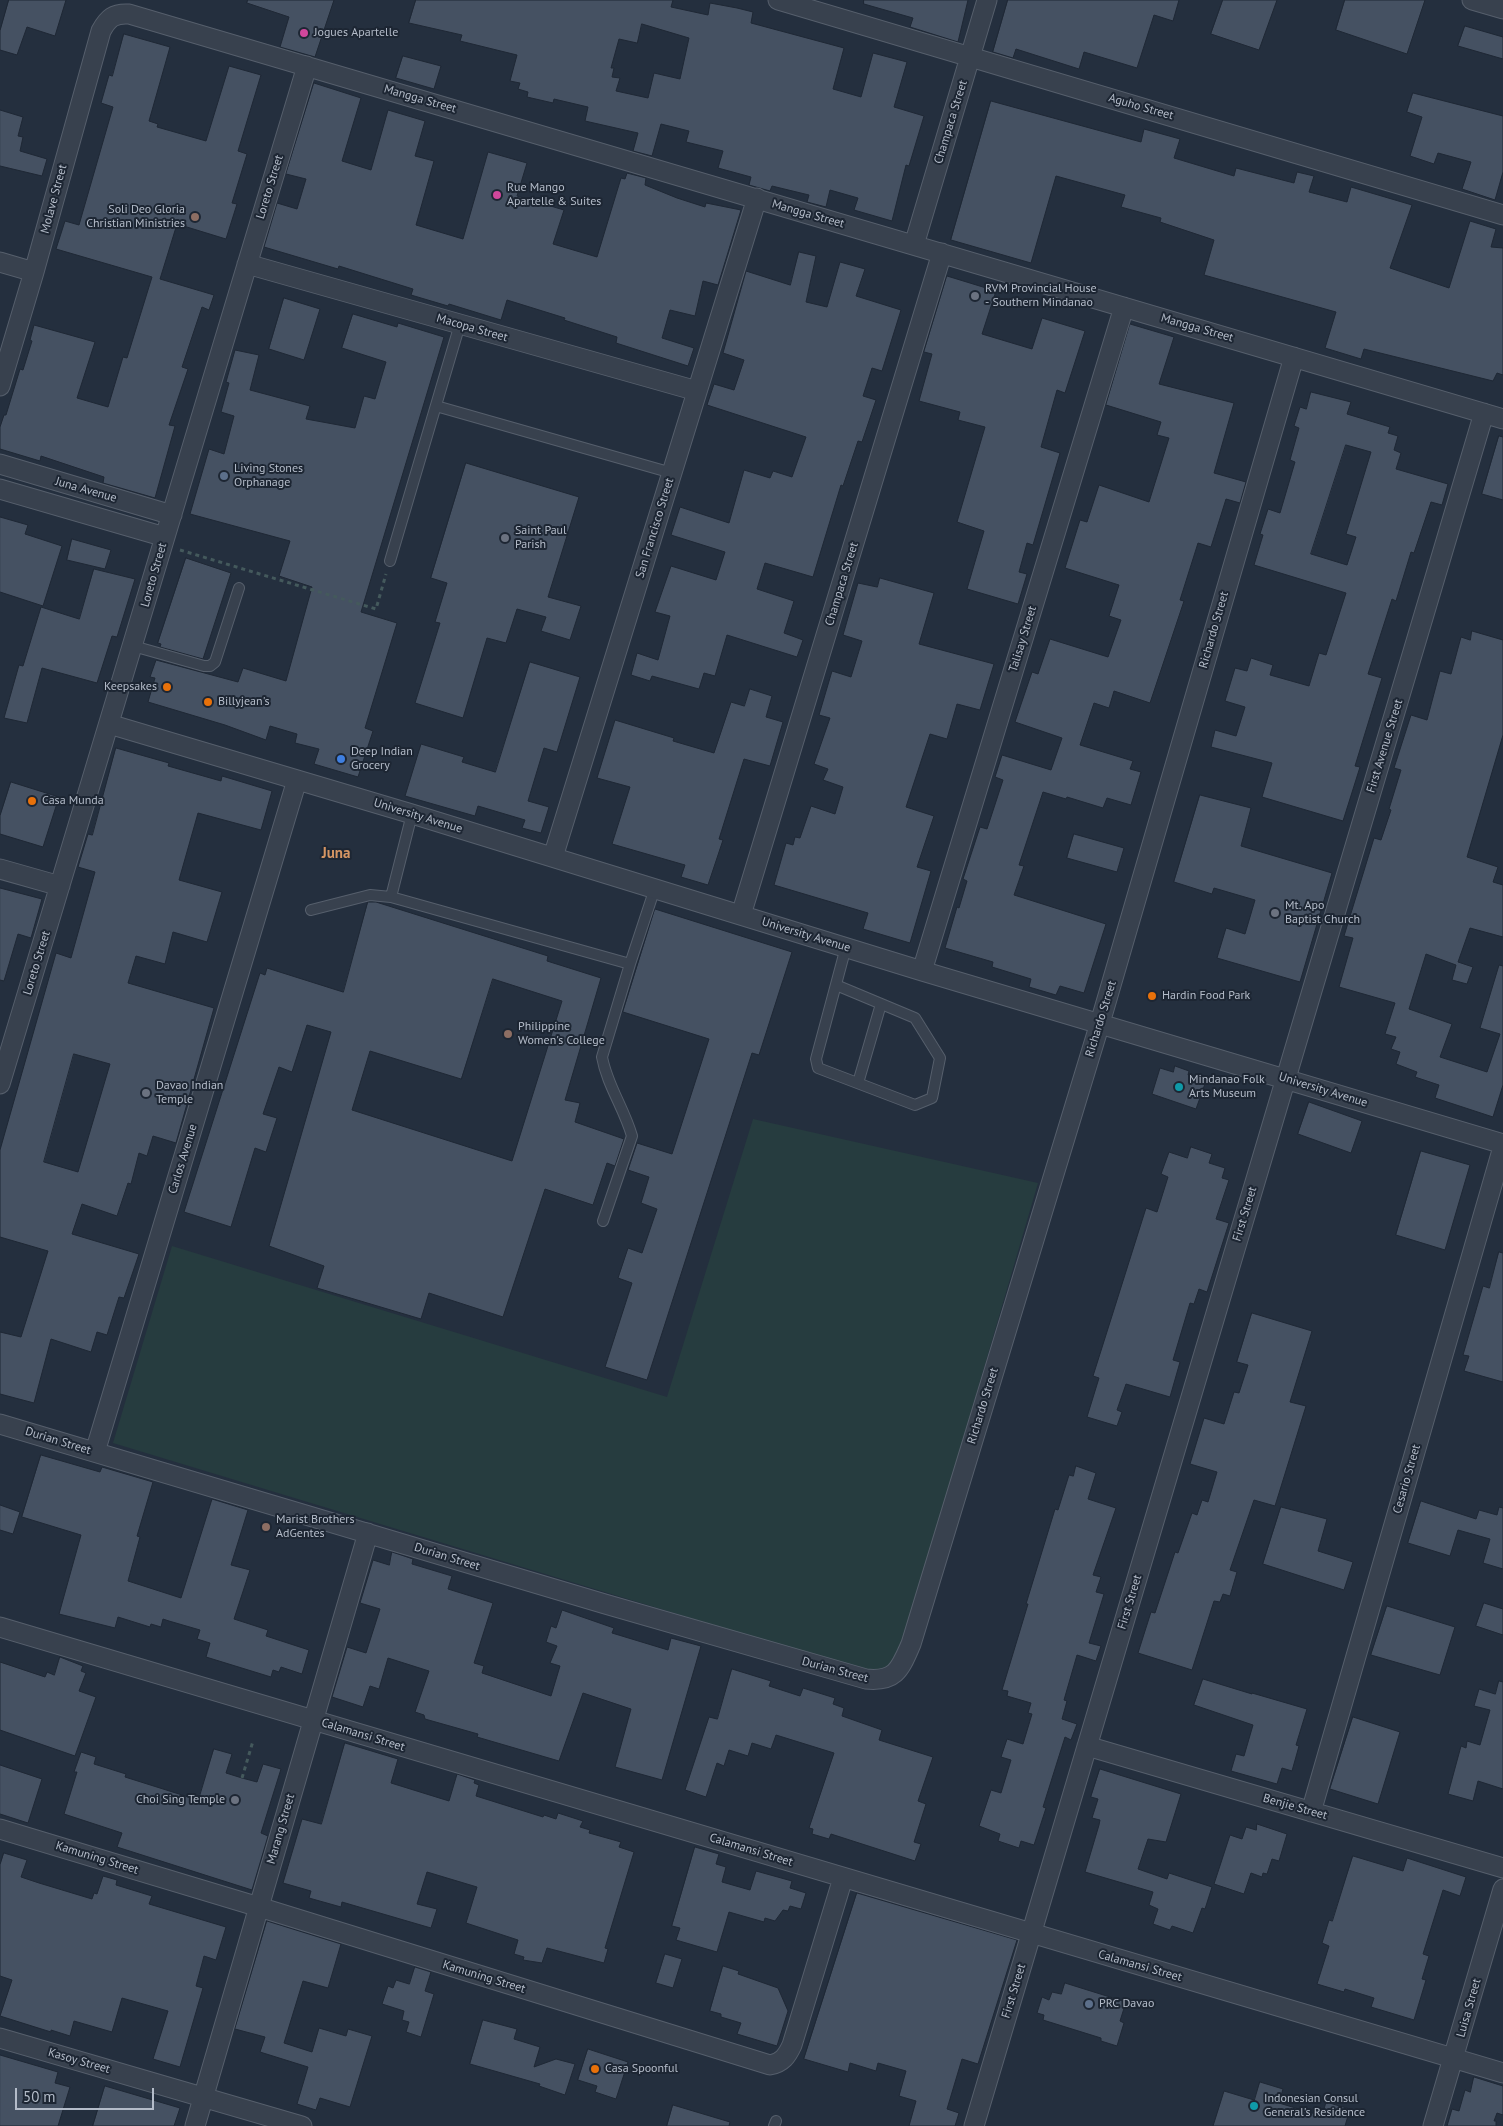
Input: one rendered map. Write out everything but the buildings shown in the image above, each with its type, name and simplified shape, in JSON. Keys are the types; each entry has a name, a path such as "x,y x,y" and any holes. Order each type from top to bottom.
{"street":[{"name":"Aguho Street","path":"778,0 1503,215"},
{"name":"Champaca Street","path":"914,245 987,0"},
{"path":"1472,0 1503,9"},
{"name":"Mangga Street","path":"112,16 129,14 1503,419"},
{"name":"Molave Street","path":"0,386 101,32 105,22 112,16"},
{"name":"Loreto Street","path":"0,1084 307,66"},
{"name":"San Francisco Street","path":"553,857 757,198"},
{"name":"Champaca Street","path":"741,915 942,253"},
{"path":"0,262 34,272"},
{"name":"Macopa Street","path":"247,264 697,391"},
{"name":"Talisay Street","path":"922,971 1124,307"},
{"name":"Richardo Street","path":"894,1675 903,1663 911,1644 1100,1023 1294,357"},
{"name":"First Avenue Street","path":"1286,1079 1484,413"},
{"name":"Juna Avenue","path":"0,464 172,515"},
{"name":"Juna Avenue","path":"0,489 164,541"},
{"name":"University Avenue","path":"108,724 412,814 846,948 1286,1079 1503,1146"},
{"name":"Carlos Avenue","path":"95,1452 297,780"},
{"path":"0,869 60,886"},
{"name":"First Street","path":"974,2126 1286,1079"},
{"name":"Cesario Street","path":"1311,1812 1503,1146"},
{"name":"Durian Street","path":"0,1424 604,1604 866,1679 881,1681 894,1675"},
{"name":"Marang Street","path":"195,2126 368,1533"},
{"name":"Calamansi Street","path":"0,1627 1503,2073"},
{"name":"Benjie Street","path":"1087,1746 1503,1868"},
{"name":"Kamuning Street","path":"0,1829 770,2065 780,2063 788,2054 792,2045 843,1878"},
{"name":"Luisa Street","path":"1433,2126 1503,1889"},
{"name":"Kasoy Street","path":"0,2038 302,2126"}],"lane":[{"path":"390,561 460,324"},
{"path":"436,406 672,472"},
{"path":"133,646 204,666 210,666 215,662 239,588"},
{"path":"391,897 412,814"},
{"path":"603,1220 632,1136 629,1124 604,1072 602,1057 655,888"},
{"path":"311,910 370,894 391,897 630,964"},
{"path":"836,985 915,1018 940,1058 932,1098 915,1105 818,1068 816,1059 836,985 846,948"},
{"path":"858,1083 881,1004"}],"path":[{"path":"164,541 376,609 390,561"},
{"path":"242,1778 253,1741"}],"green space":[{"path":"753,1119 1038,1183 903,1645 887,1669 876,1672 862,1670 113,1443 172,1246 667,1397"}],"place":[{"name":"Jogues Apartelle","path":"304,33"},
{"name":"Rue Mango Apartelle & Suites","path":"497,195"},
{"name":"Soli Deo Gloria Christian Ministries","path":"195,217"},
{"name":"RVM Provincial House - Southern Mindanao","path":"975,296"},
{"name":"Living Stones Orphanage","path":"224,476"},
{"name":"Saint Paul Parish","path":"505,538"},
{"name":"Keepsakes","path":"167,687"},
{"name":"Billyjean's","path":"208,702"},
{"name":"Deep Indian Grocery","path":"341,759"},
{"name":"Casa Munda","path":"32,801"},
{"name":"Mt. Apo Baptist Church","path":"1275,913"},
{"name":"Hardin Food Park","path":"1152,996"},
{"name":"Philippine Women's College","path":"508,1034"},
{"name":"Mindanao Folk Arts Museum","path":"1179,1087"},
{"name":"Davao Indian Temple","path":"146,1093"},
{"name":"Marist Brothers AdGentes","path":"266,1527"},
{"name":"Choi Sing Temple","path":"235,1800"},
{"name":"PRC Davao","path":"1089,2004"},
{"name":"Casa Spoonful","path":"595,2069"},
{"name":"Indonesian Consul General's Residence","path":"1254,2106"}],"district":[{"name":"Juna","path":"336,854"}]}
